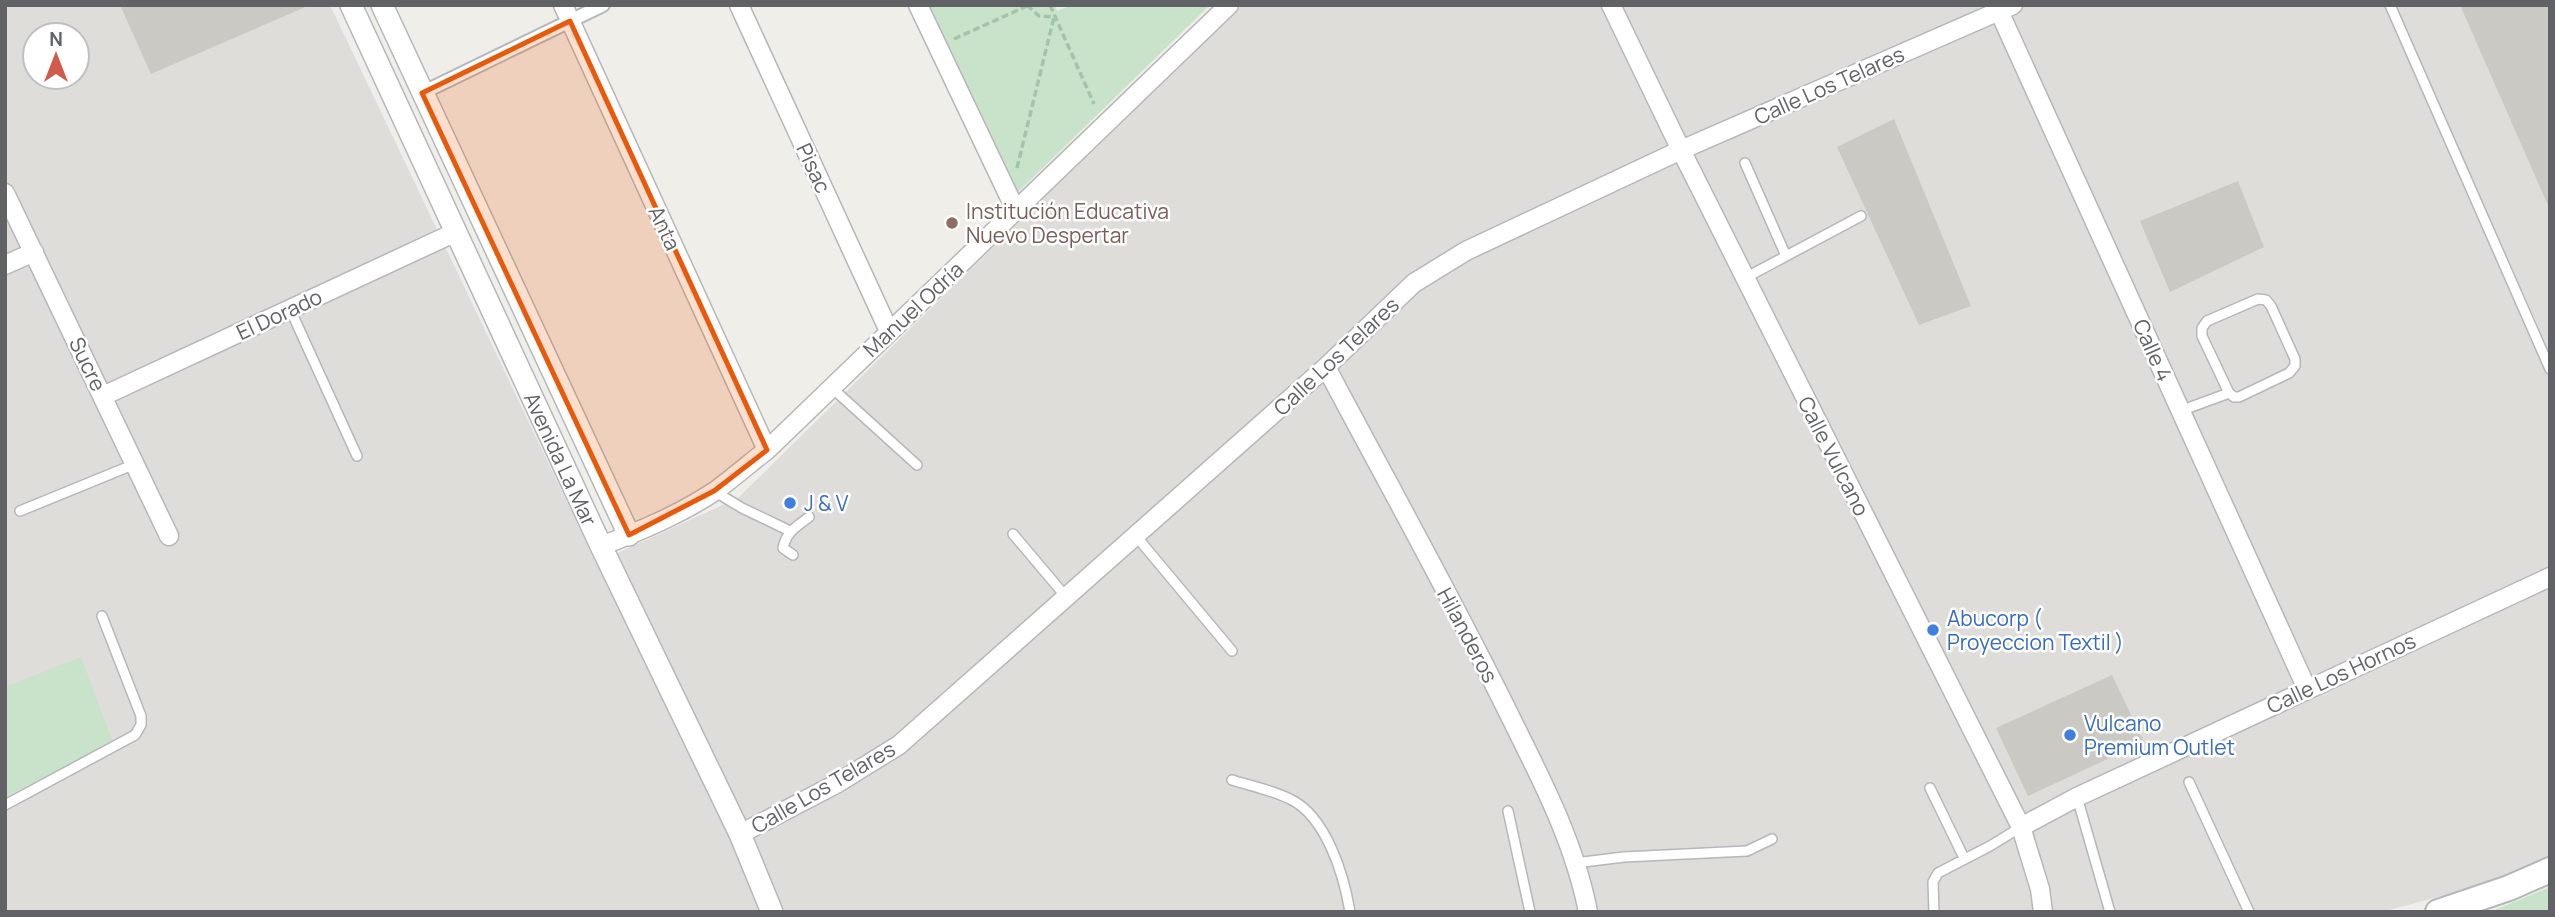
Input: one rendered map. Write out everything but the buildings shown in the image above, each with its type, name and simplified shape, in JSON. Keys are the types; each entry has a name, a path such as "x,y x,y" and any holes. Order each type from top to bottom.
{"main road":[{"path":"2438,912 2509,888 2550,870"}],"street":[{"name":"Avenida La Mar","path":"351,5 601,546 740,834 772,912"},
{"name":"Avenida La Mar","path":"382,5 629,535"},
{"path":"422,93 566,13 603,5"},
{"path":"918,5 1016,211"},
{"name":"Manuel Odría","path":"601,546 629,535 714,491 767,450 1229,5"},
{"name":"Calle Vulcano","path":"1611,5 2021,827 2040,889 2043,912"},
{"name":"Pisac","path":"746,7 889,331"},
{"name":"Calle Los Telares","path":"740,834 836,784 899,745 1326,368 1414,283 1466,251 1681,150 2006,8"},
{"name":"Calle 4","path":"2006,8 2180,411 2306,689"},
{"name":"Anta","path":"566,13 767,450"},
{"name":"Sucre","path":"5,193 169,537"},
{"name":"El Dorado","path":"103,396 456,232"},
{"path":"5,265 34,252"},
{"name":"Hilanderos","path":"1326,368 1480,655 1541,778 1575,863 1584,911"},
{"name":"Calle Los Hornos","path":"2021,827 2077,797 2550,577"}],"lane":[{"path":"2390,5 2550,369"},
{"path":"1745,163 1786,256"},
{"path":"1745,278 1861,216"},
{"path":"2258,299 2266,300 2295,359 2295,366 2289,373 2239,397 2228,393 2202,337 2202,328 2207,321 2258,299"},
{"path":"290,309 357,456"},
{"path":"831,387 917,465"},
{"path":"2180,411 2228,393"},
{"path":"20,511 135,464"},
{"path":"714,491 790,531"},
{"path":"793,555 783,548 783,545 790,531 809,517"},
{"path":"1013,534 1067,598"},
{"path":"1136,537 1233,651"},
{"path":"5,806 135,735 141,725 141,716 102,616"},
{"path":"1232,780 1292,799 1318,820 1346,884 1350,912"},
{"path":"2189,782 2249,912"},
{"path":"1930,788 1964,858"},
{"path":"2077,797 2099,865 2110,912"},
{"path":"1508,811 1530,912"},
{"path":"1934,912 1933,882 1938,873 2021,827"},
{"path":"1575,863 1624,857 1747,851 1772,838"}],"path":[{"path":"1051,5 1094,104"},
{"path":"954,39 1027,6 1039,16 1055,17"},
{"path":"1016,173 1055,17"}],"highlighted area":[{"path":"570,21 767,450 714,491 629,535 422,93"}],"shaded area":[{"path":"5,5 330,5 596,563 738,498 1233,11 1243,5 2550,5 2550,859 2500,880 2382,912 5,912"}],"green space":[{"path":"925,5 1055,5 1057,11 1071,5 1210,5 1015,195"},
{"path":"81,657 113,742 5,797 5,687"},
{"path":"2550,887 2550,912 2490,912"}],"place":[{"name":"Institución Educativa Nuevo Despertar","path":"952,223"},
{"name":"J & V","path":"790,503"},
{"name":"Abucorp ( Proyeccion Textil )","path":"1933,630"},
{"name":"Vulcano Premium Outlet","path":"2070,735"}]}
